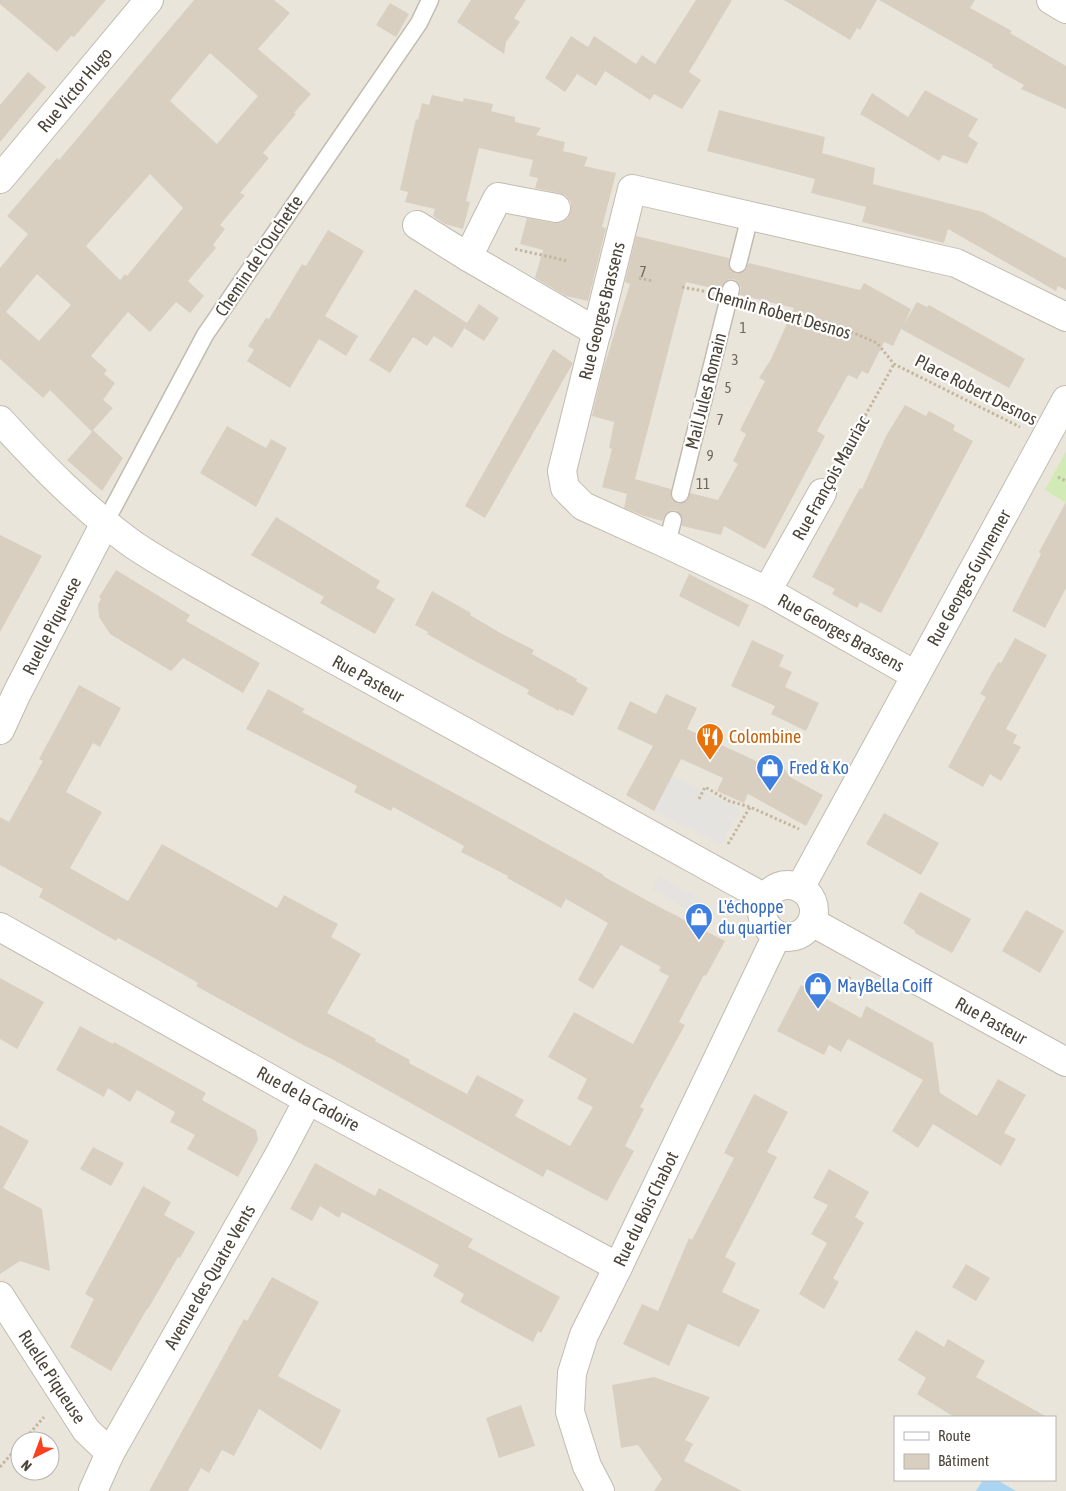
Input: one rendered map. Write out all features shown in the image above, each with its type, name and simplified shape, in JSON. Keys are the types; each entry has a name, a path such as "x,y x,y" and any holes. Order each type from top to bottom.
{"street":[{"name":"Rue Victor Hugo","path":"0,180 149,0"},
{"path":"1051,0 1066,9"},
{"name":"Rue Georges Brassens","path":"915,675 767,591 670,532 583,506 565,488 562,471 632,189 956,264 1066,317"},
{"path":"468,257 498,197 556,208"},
{"path":"417,225 596,332"},
{"name":"Rue Georges Guynemer","path":"800,888 1066,400"},
{"name":"Rue Pasteur","path":"0,420 72,495 105,523 140,548 223,598 765,898"},
{"name":"Rue François Mauriac","path":"767,591 822,492"},
{"name":"Ruelle Piqueuse","path":"0,730 17,693 105,523"},
{"path":"782,885 792,885 800,888 807,893 813,904 812,922 805,931 794,937 777,935 764,922 762,907 765,898 773,889 782,885"},
{"name":"Rue Pasteur","path":"812,922 1066,1062"},
{"name":"Rue de la Cadoire","path":"0,927 308,1100 618,1267"},
{"name":"Rue du Bois Chabot","path":"600,1491 587,1466 570,1412 572,1372 584,1335 777,935"},
{"name":"Avenue des Quatre Vents","path":"92,1491 110,1453 279,1155 308,1100"},
{"name":"Ruelle Piqueuse","path":"0,1296 86,1430 110,1453"}],"lane":[{"name":"Chemin de l'Ouchette","path":"105,523 205,335 419,24 430,0"},
{"path":"738,264 750,216"},
{"name":"Mail Jules Romain","path":"680,494 730,293"}],"path":[{"name":"Chemin Robert Desnos","path":"682,287 730,293 833,324 877,343 894,364"},
{"name":"Place Robert Desnos","path":"894,364 1045,440"},
{"name":"Rue François Mauriac","path":"822,492 894,364"},
{"path":"699,799 705,787 729,800 803,831"},
{"path":"725,848 750,808"},
{"path":"0,1467 10,1456"}],"shaded area":[{"path":"0,0 1066,0 1066,1491 0,1491"},
{"path":"672,775 740,810 721,845 654,811"},
{"path":"659,876 703,901 695,914 652,889"}],"green space":[{"path":"1066,451 1066,503 1045,490"}],"water":[{"path":"982,1481 999,1481 1016,1491 976,1491"}],"building":[{"path":"0,0 106,0 74,37 71,36 57,52 0,4"},
{"path":"194,0 274,0 290,13 258,49 311,94 263,153 269,158 240,193 245,195 220,225 225,229 213,245 216,248 188,281 204,296 190,313 176,302 150,332 128,312 91,356 107,370 104,374 115,383 103,400 113,408 93,430 123,458 102,491 67,460 92,432 50,390 43,398 0,359 0,268 28,234 7,216 57,158 59,160","holes":["210,53 258,96 217,144 170,101","150,174 183,208 127,276 125,274 120,280 86,246","37,274 71,305 39,341 6,312"]},
{"path":"471,0 526,0 514,18 520,22 506,42 504,54 457,22"},
{"path":"696,0 732,0 689,72 701,80 682,109 654,94 650,100 605,71 596,86 577,74 565,92 545,78 571,36 588,47 594,36 636,64 642,55 655,64"},
{"path":"784,0 877,0 860,30 857,28 850,40"},
{"path":"879,0 975,0 970,8 1012,31 1010,33 1066,66 1066,109 1021,89 1024,85 992,67 993,65"},
{"path":"390,3 409,14 396,37 376,25"},
{"path":"28,72 46,87 0,142 0,105"},
{"path":"925,90 978,119 968,136 978,143 967,164 943,155 939,161 860,114 872,93 908,117"},
{"path":"432,95 463,102 464,98 493,104 491,111 515,117 515,122 541,128 536,135 565,142 563,151 588,157 584,166 616,173 602,227 606,228 588,301 566,296 535,278 543,250 520,244 527,218 561,223 568,218 571,210 571,202 566,196 535,188 538,178 529,176 533,160 479,148 466,201 470,202 463,229 445,224 433,216 435,209 405,202 408,192 400,190 416,119 418,120 422,103 429,105"},
{"path":"719,110 825,137 822,153 875,168 873,184 983,212 1066,258 1066,290 1058,286 1056,291 948,229 944,243 862,222 866,207 811,193 815,179 707,151"},
{"path":"328,230 364,251 325,316 358,336 346,356 319,339 290,388 247,361 254,350 248,346 266,318 269,319 302,264 306,266"},
{"path":"636,236 729,258 729,267 736,274 745,271 749,263 860,290 864,283 911,309 904,324 917,302 927,307 929,305 1025,359 1009,388 901,329 893,346 884,342 868,374 862,371 857,379 848,375 817,431 825,436 765,549 724,526 721,535 682,526 682,517 676,510 666,513 662,521 644,516 624,508 627,494 602,487 612,449 609,448 614,422 592,416 602,373 630,284 625,282","holes":["734,279 741,287 740,295 794,308 771,359 759,378 765,381 740,430 746,434 733,461 738,464 718,500 690,493 687,501 678,504 671,497 671,489 635,479 686,282 720,290 724,282"]},
{"path":"415,289 467,323 479,304 499,318 484,341 464,328 452,348 434,336 427,346 413,337 390,373 369,360"},
{"path":"553,349 573,363 485,518 465,506"},
{"path":"905,405 926,416 929,411 955,425 953,430 973,441 881,613 860,602 857,608 832,594 835,589 812,577 860,488 862,489 886,436"},
{"path":"227,426 266,448 271,439 287,448 256,507 200,473"},
{"path":"1066,502 1066,588 1045,628 1012,611 1041,554 1039,552"},
{"path":"276,517 380,581 376,588 395,599 375,634 320,603 324,597 251,555"},
{"path":"0,535 42,556 0,632"},
{"path":"116,570 190,615 186,621 260,663 243,693 183,658 171,671 110,634 99,617 98,604 101,599 99,597"},
{"path":"689,574 749,605 739,627 679,596"},
{"path":"432,591 471,613 470,615 504,635 534,650 532,654 577,679 576,681 588,688 573,716 559,709 559,711 527,694 529,690 427,634 428,632 415,625"},
{"path":"1015,638 1047,655 1006,729 1017,735 1013,743 1021,747 1001,781 990,774 983,787 948,767 986,697 980,694 998,662 1001,663"},
{"path":"752,640 784,655 779,666 792,672 785,687 819,703 806,731 771,714 775,706 731,686"},
{"path":"79,685 121,708 100,747 93,743 66,792 102,812 70,868 128,901 162,844 277,908 284,895 338,924 331,937 361,954 327,1013 376,1039 375,1041 410,1060 409,1063 467,1094 477,1075 524,1100 515,1116 570,1146 593,1107 577,1099 587,1079 548,1057 574,1012 633,1044 669,976 659,971 661,967 621,945 593,989 578,980 608,923 566,899 561,908 507,878 508,876 461,852 464,846 393,807 391,811 354,792 357,786 246,729 268,689 305,709 302,712 484,809 646,900 725,941 679,1022 685,1025 640,1107 644,1109 625,1146 634,1151 607,1201 547,1169 543,1177 330,1058 196,986 198,983 172,968 118,938 116,941 39,897 43,889 0,865 0,817 9,822 43,761 39,759"},
{"path":"666,694 697,708 687,729 769,767 782,765 790,777 823,795 806,826 748,794 744,803 717,791 723,778 681,759 654,811 626,795 653,746 617,729 630,701 656,714"},
{"path":"884,813 939,843 921,875 866,844"},
{"path":"920,892 971,919 952,953 915,933 915,931 903,923"},
{"path":"1026,910 1064,931 1040,973 1002,951"},
{"path":"0,978 44,1002 17,1049 0,1039"},
{"path":"801,985 861,1018 866,1006 933,1043 940,1093 977,1116 998,1079 1026,1095 1004,1133 1016,1139 1001,1166 933,1124 918,1148 892,1131 923,1080 848,1039 841,1052 829,1045 824,1055 777,1031"},
{"path":"80,1026 113,1044 114,1042 206,1093 202,1100 256,1130 258,1140 238,1177 187,1149 195,1135 170,1122 175,1112 137,1090 130,1102 108,1088 104,1097 56,1070"},
{"path":"754,1094 788,1112 767,1152 777,1157 725,1257 736,1263 722,1292 760,1310 739,1347 688,1324 669,1366 623,1344 642,1304 658,1311 689,1238 692,1240 734,1158 724,1153"},
{"path":"0,1125 29,1141 3,1188 42,1209 50,1271 20,1261 0,1274"},
{"path":"93,1147 124,1163 111,1186 80,1169"},
{"path":"315,1163 375,1196 379,1188 473,1239 468,1247 560,1297 541,1333 538,1331 533,1342 460,1302 464,1294 433,1276 439,1265 342,1212 339,1218 320,1206 312,1221 290,1209"},
{"path":"829,1169 869,1192 855,1217 864,1223 833,1278 839,1282 824,1309 799,1294 827,1243 811,1234 828,1205 813,1198"},
{"path":"143,1186 171,1202 164,1215 195,1232 180,1258 178,1257 111,1371 70,1347 94,1299 85,1294"},
{"path":"966,1264 990,1278 976,1301 952,1287"},
{"path":"272,1277 319,1302 278,1376 341,1410 321,1450 259,1409 234,1456 222,1450 209,1473 201,1468 188,1491 149,1491 244,1319 247,1321"},
{"path":"916,1330 944,1347 948,1339 985,1361 976,1377 1045,1416 952,1416 917,1394 926,1378 898,1360"},
{"path":"654,1377 710,1397 685,1440 693,1444 684,1461 742,1491 654,1491 662,1479 638,1445 621,1448 612,1385"},
{"path":"521,1405 535,1446 499,1458 486,1418"}],"place":[{"name":"Colombine","path":"710,761"},
{"name":"Fred & Ko","path":"770,792"},
{"name":"L'échoppe du quartier","path":"699,941"},
{"name":"MayBella Coiff","path":"818,1010"}]}
